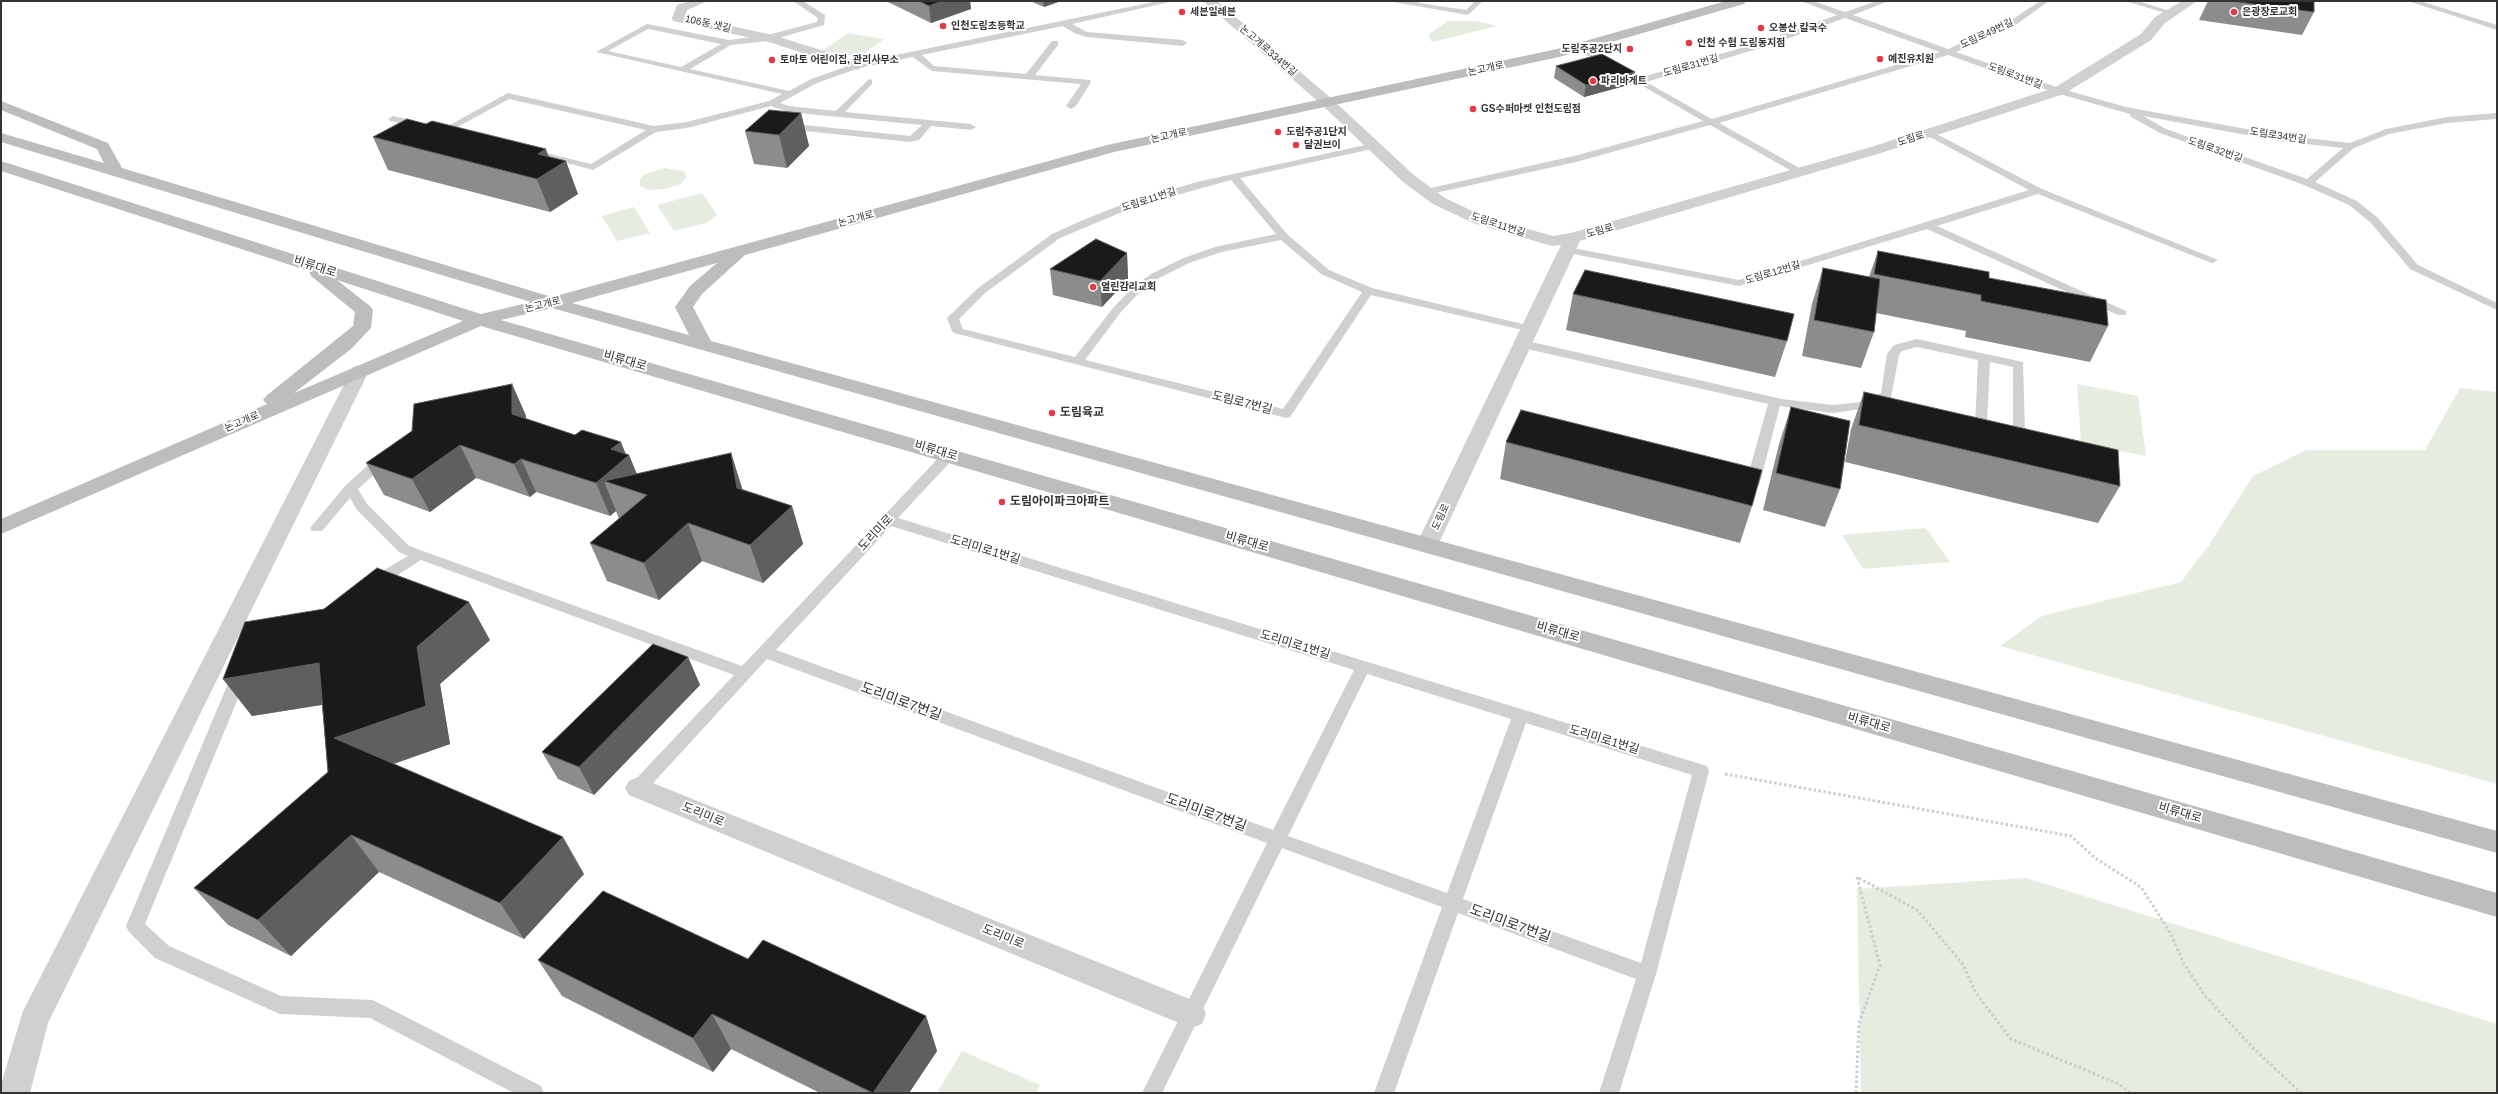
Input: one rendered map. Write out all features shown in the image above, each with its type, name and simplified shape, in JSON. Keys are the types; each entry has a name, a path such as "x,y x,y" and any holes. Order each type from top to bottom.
{"main road":[{"name":"논고개로","path":"1,526 480,320 552,303 1112,148 1578,47 1740,1"},
{"path":"1,105 103,146 115,170"},
{"path":"1,126 35,146"},
{"path":"1,136 552,303 2497,842"},
{"name":"비류대로","path":"1,166 480,320 2497,905"},
{"path":"703,344 684,307 696,290 741,250"},
{"path":"248,420 344,345 362,328 364,310 308,264"}],"street":[{"name":"106동 샛길","path":"702,1 682,8 678,18 768,38"},
{"name":"논고개로334번길","path":"1209,1 1327,102"},
{"name":"도림로","path":"1428,545 1571,244 2059,92 2146,37 2160,20 2191,1"},
{"path":"768,38 858,66"},
{"name":"도림로11번길","path":"1327,102 1409,179 1439,201 1494,224 1552,241 1571,244"},
{"path":"14,1093 34,1021 360,371"},
{"name":"도리미로","path":"638,788 1191,1014"}],"lane":[{"path":"788,93 600,52 648,26 729,43 768,38 815,26 821,22 822,17 797,1"},
{"path":"437,129 508,96 654,129 687,125 772,103 788,93 832,74 858,66 1170,1"},
{"path":"1392,1 1414,3 1468,13 1479,1"},
{"name":"도림로31번길","path":"1805,1 2059,92"},
{"path":"1848,16 1885,1"},
{"name":"도림로49번길","path":"1948,52 2010,25 2045,1"},
{"path":"2129,1 2172,13"},
{"path":"2412,1 2497,28"},
{"name":"도림로31번길","path":"1638,81 1761,45 1848,16"},
{"path":"1065,23 1077,31 1086,34 1184,43"},
{"path":"1028,77 1055,42"},
{"path":"682,70 729,43"},
{"path":"1578,47 1638,81"},
{"path":"1426,192 1576,159 1712,122 1948,52"},
{"path":"916,55 932,68 1087,82 1071,106"},
{"name":"도림로31번길","path":"1638,81 1800,172"},
{"path":"838,114 869,82"},
{"name":"도림로34번길","path":"2059,92 2125,110 2279,138 2351,146 2386,132 2446,120 2497,116"},
{"path":"772,103 788,109 971,127"},
{"path":"788,109 775,122 910,139 916,138 928,123"},
{"name":"도림로32번길","path":"2125,110 2162,132 2308,183 2353,203 2366,213 2414,267 2497,307"},
{"path":"393,119 459,135"},
{"path":"518,149 593,167 654,129"},
{"name":"도림로","path":"1929,133 2038,191 2213,260"},
{"name":"도림로11번길","path":"953,318 981,291 1056,236 1130,205 1233,176 1374,146"},
{"path":"2308,183 2351,146"},
{"path":"1233,176 1283,236 1325,272 1368,291 1729,395 1833,409 1864,405 1887,395 1892,354 1898,348 1917,344 2019,365 2019,433 1981,425 1984,358"},
{"name":"도림로12번길","path":"1571,244 1739,283 2038,191"},
{"path":"1927,225 2122,313"},
{"path":"1078,361 1117,310 1136,290 1155,276 1185,261 1219,249 1283,236"},
{"name":"도림로7번길","path":"953,318 958,331 1286,414 1368,291"},
{"path":"1736,487 1751,491 1775,402"},
{"path":"317,528 351,488 393,450"},
{"name":"도리미로","path":"638,788 948,455"},
{"path":"351,488 362,507 404,549 744,673"},
{"name":"도리미로1번길","path":"888,520 1521,714 1701,771"},
{"path":"360,592 419,554"},
{"name":"도리미로7번길","path":"764,652 1647,974"},
{"path":"251,662 238,676 135,926 162,952 280,1005 372,1009 534,1093"},
{"path":"1152,1093 1363,666"},
{"path":"1384,1093 1521,714"},
{"path":"1609,1093 1647,974 1701,771"}],"path":[{"path":"1701,771 2070,836 2095,858 2141,887 2171,934 2184,964 2205,996 2252,1047 2301,1093"},
{"path":"1856,1093 1859,1023 1880,965 1857,877 1917,910 1962,963 1976,993 2011,1039 2119,1084 2130,1093"}],"shaded area":[{"path":"1448,21 1476,21 1497,26 1432,42 1429,38 1430,33"},
{"path":"848,33 884,39 859,57 822,51"},
{"path":"664,168 684,171 687,177 679,185 664,189 650,190 640,186 640,179 643,175"},
{"path":"702,193 717,215 706,223 674,231 657,205"},
{"path":"634,207 650,233 617,241 602,216"},
{"path":"2077,384 2138,396 2146,456 2081,443"},
{"path":"2460,388 2497,392 2497,784 2000,646 2042,616 2181,582 2209,545 2253,476 2306,450 2425,450"},
{"path":"1926,528 1950,562 1863,569 1842,535"},
{"path":"2026,878 2497,1024 2497,1093 1861,1093 1857,889"},
{"path":"962,1051 1040,1085 1036,1093 937,1093"}],"building":[{"path":"919,1 942,1 929,6"},
{"path":"2231,1 2314,1 2314,12"},
{"path":"1602,54 1635,72 1586,85 1556,66"},
{"path":"769,110 801,113 779,135 745,131"},
{"path":"407,119 426,124 432,121 546,149 538,154 566,161 537,179 373,137"},
{"path":"1096,239 1127,253 1100,281 1050,269"},
{"path":"1878,251 1989,272 1989,278 2106,300 2108,326 1981,301 1981,295 1874,274"},
{"path":"1823,268 1880,279 1874,332 1814,320"},
{"path":"1585,270 1794,314 1787,341 1573,294"},
{"path":"512,384 512,414 575,435 582,430 621,442 611,449 629,455 596,483 521,459 514,464 460,445 412,479 366,463 412,431 414,404"},
{"path":"1864,392 2118,450 2120,486 1859,425"},
{"path":"1791,407 1850,421 1840,489 1776,473"},
{"path":"1521,410 1762,470 1752,506 1506,442"},
{"path":"731,453 737,488 792,506 750,545 688,523 644,563 590,543 647,495 604,481"},
{"path":"377,568 469,602 417,647 426,706 334,738 563,837 500,903 351,835 258,920 194,888 328,772 319,663 223,679 245,622 324,609"},
{"path":"653,644 688,657 579,767 542,752"},
{"path":"603,891 748,959 763,940 926,1016 873,1093 712,1014 693,1038 538,960"}],"place":[{"name":"세븐일레븐","path":"1182,12"},
{"name":"은광장로교회","path":"2234,12"},
{"name":"인천도림초등학교","path":"943,26"},
{"name":"오봉산 칼국수","path":"1761,28"},
{"name":"인천 수협 도림동지점","path":"1689,43"},
{"name":"도림주공2단지","path":"1630,49"},
{"name":"예진유치원","path":"1880,59"},
{"name":"토마토 어린이집, 관리사무소","path":"772,60"},
{"name":"파리바게트","path":"1593,81"},
{"name":"GS수퍼마켓 인천도림점","path":"1473,109"},
{"name":"도림주공1단지","path":"1278,132"},
{"name":"달권브이","path":"1296,145"},
{"name":"열린감리교회","path":"1093,287"},
{"name":"도림육교","path":"1052,413"},
{"name":"도림아이파크아파트","path":"1002,502"}]}
